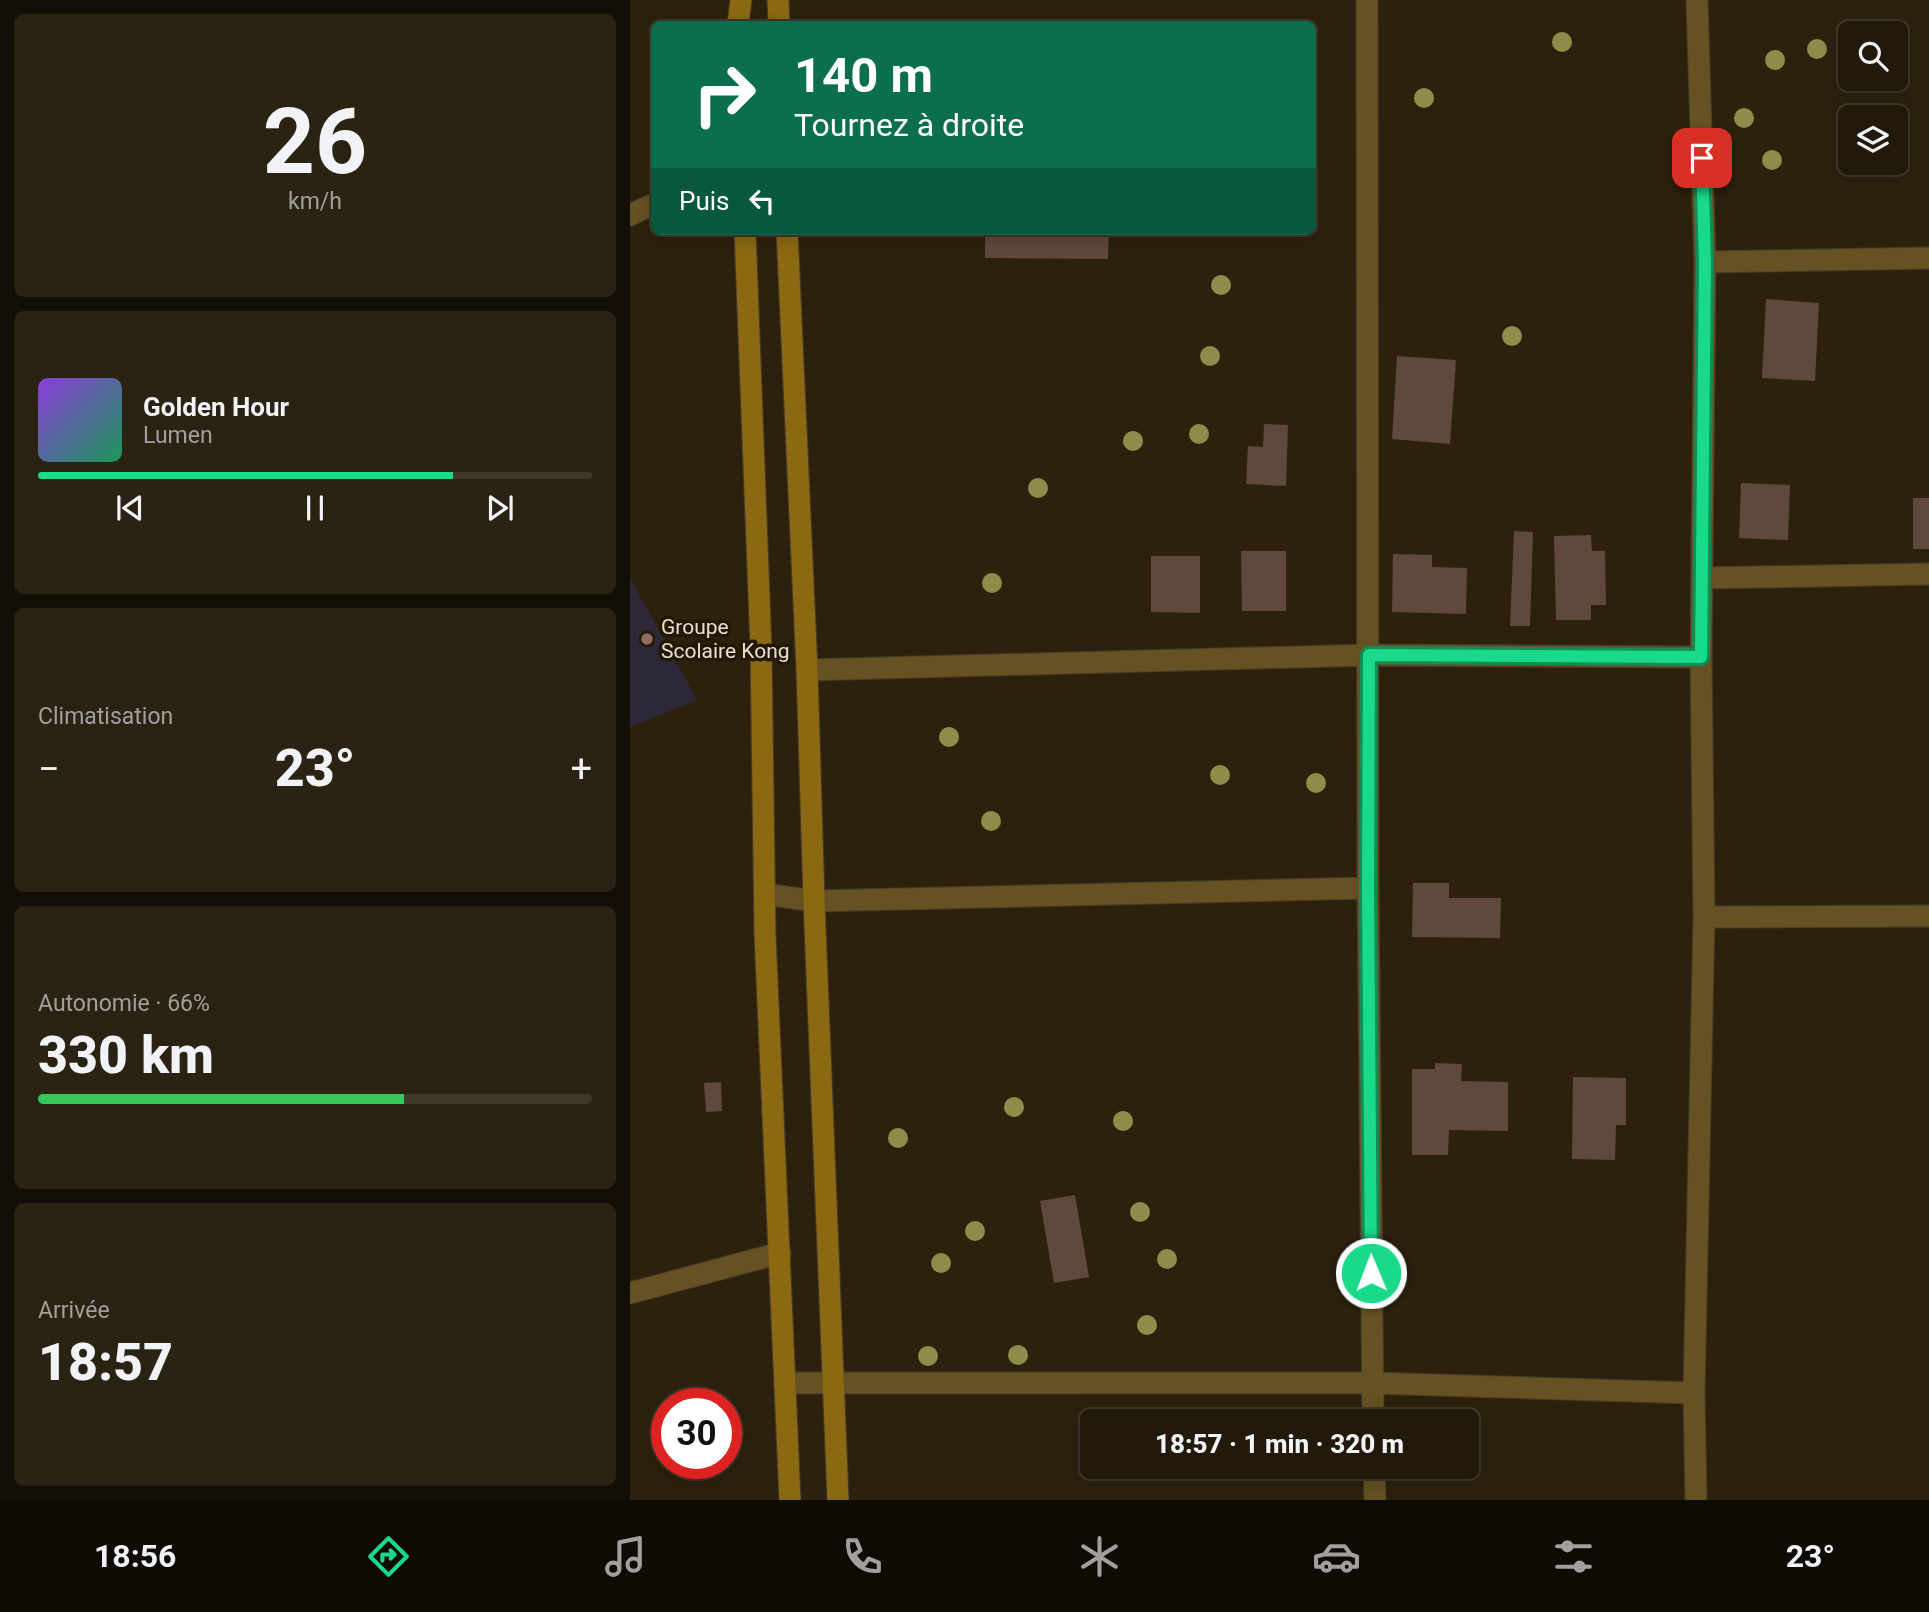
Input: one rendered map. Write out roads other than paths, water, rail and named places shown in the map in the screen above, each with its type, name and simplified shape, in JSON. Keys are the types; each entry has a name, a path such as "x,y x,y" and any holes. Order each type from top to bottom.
{"main road":[{"path":"738,21 741,0"},
{"path":"779,0 779,21"},
{"path":"745,235 761,648 765,935 790,1500"},
{"path":"787,235 807,670 838,1500"}],"street":[{"path":"1367,0 1368,888 1373,1409"},
{"path":"1696,1500 1694,1393 1704,917 1701,657 1705,262 1697,0"},
{"path":"630,215 651,205"},
{"path":"1705,262 1929,258"},
{"path":"1702,578 1929,574"},
{"path":"807,670 1369,655 1701,657"},
{"path":"765,894 814,901 1368,888"},
{"path":"1704,917 1929,916"},
{"path":"630,1293 780,1253"},
{"path":"785,1383 1372,1383 1694,1393"},
{"path":"1375,1479 1376,1500"}],"place":[{"name":"Groupe Scolaire Kong","path":"647,639"}]}
